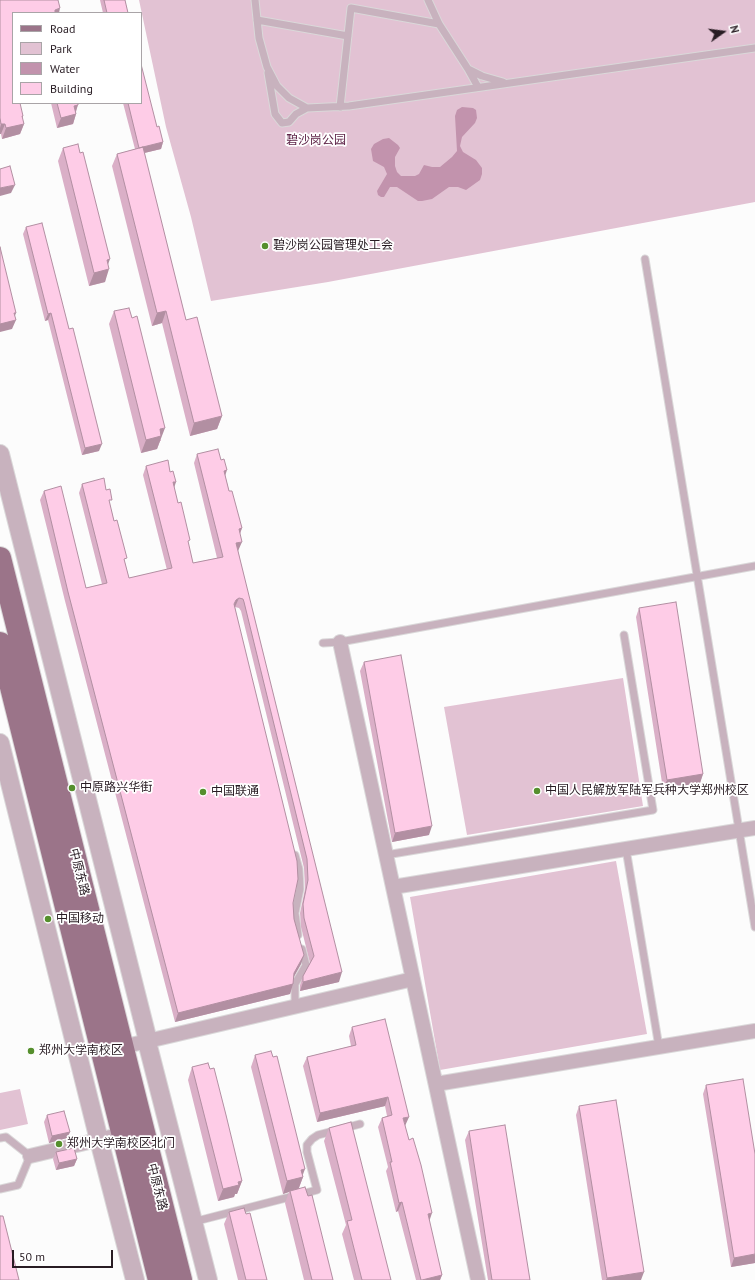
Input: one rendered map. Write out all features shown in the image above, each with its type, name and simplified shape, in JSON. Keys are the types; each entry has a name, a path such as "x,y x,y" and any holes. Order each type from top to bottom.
{"main road":[{"name":"中原东路","path":"0,558 181,1280"},
{"name":"中原东路","path":"0,643 159,1280"}],"street":[{"path":"0,454 208,1280"},
{"path":"340,642 478,1280"},
{"path":"0,743 135,1280"},
{"path":"393,888 755,828"},
{"path":"122,1047 413,979"},
{"path":"436,1084 755,1031"},
{"path":"30,1156 123,1134"}],"lane":[{"path":"255,0 259,38 267,67 274,114 282,123 289,122 296,114 307,108 340,106 755,48"},
{"path":"428,0 439,24 478,87"},
{"path":"340,106 351,8 439,24"},
{"path":"257,20 348,36"},
{"path":"267,67 276,86 289,98 307,108"},
{"path":"468,69 482,76 507,83"},
{"path":"645,259 755,928"},
{"path":"323,643 340,642 755,566"},
{"path":"386,855 654,810 624,635"},
{"path":"293,846 299,869 300,889 295,913 296,928 306,965 295,984 295,1006"},
{"path":"626,849 659,1047"},
{"path":"193,1222 317,1190 307,1152 307,1145 318,1135 360,1124"},
{"path":"0,1138 6,1137 30,1156 18,1185 0,1189"}],"green space":[{"name":"碧沙岗公园","path":"139,0 755,0 755,202 328,282 211,301 191,217 166,127"},
{"path":"623,678 643,806 467,835 444,707"},
{"path":"616,861 647,1034 440,1070 410,897"},
{"path":"20,1089 28,1124 0,1130 0,1093"}],"water":[{"path":"462,107 473,108 476,110 477,118 475,123 462,137 460,146 463,152 476,160 482,168 480,180 466,190 458,187 449,187 432,199 422,201 418,201 397,187 390,187 384,197 378,195 377,191 387,174 384,167 373,161 371,149 374,144 383,139 389,138 398,145 400,148 395,157 395,166 397,172 401,176 415,176 419,174 424,165 440,167 457,151 455,116 457,110"}],"building":[{"path":"0,0 58,0 60,8 55,10 55,12 12,12 12,104 20,104 24,124 6,128 5,124 1,124"},
{"path":"104,0 125,0 128,12 107,12"},
{"path":"142,68 157,127 159,126 163,142 139,148 128,104 142,104"},
{"path":"57,104 78,104 74,106 76,114 61,118"},
{"path":"78,144 80,153 83,152 110,259 107,260 109,269 94,273 63,148"},
{"path":"143,147 186,320 197,317 222,416 194,423 166,311 157,313 117,154"},
{"path":"10,166 15,185 0,188 0,169"},
{"path":"42,223 69,329 73,328 102,444 85,448 51,313 48,314 26,227"},
{"path":"0,247 16,313 14,313 16,320 0,324"},
{"path":"129,308 132,318 137,316 165,428 160,429 161,436 146,440 114,311"},
{"name":"中国联通","path":"218,449 221,460 224,459 227,470 224,471 229,491 232,491 242,528 239,529 242,542 236,543 342,972 303,982 303,976 314,956 304,918 303,904 308,880 307,859 244,602 243,599 239,598 234,604 297,861 298,879 293,903 294,919 304,955 294,973 293,984 178,1013 68,592 44,491 61,486 86,588 107,583 82,484 104,478 106,490 110,489 112,500 109,500 114,521 117,520 127,558 124,559 129,578 172,568 146,466 168,460 170,472 173,471 176,482 173,482 178,503 181,502 190,540 188,541 193,563 223,557 197,454"},
{"path":"676,602 703,774 667,780 639,608"},
{"path":"401,655 432,826 395,833 364,662"},
{"path":"385,1019 409,1117 403,1118 409,1140 413,1138 421,1165 432,1213 428,1214 442,1275 422,1280 402,1202 399,1203 390,1162 392,1162 382,1118 392,1115 388,1097 320,1113 307,1057 356,1045 352,1027"},
{"path":"271,1051 273,1057 277,1056 305,1169 301,1170 303,1177 287,1181 255,1055"},
{"path":"208,1063 210,1069 214,1068 242,1181 238,1182 239,1185 223,1189 192,1067"},
{"path":"743,1079 755,1154 755,1254 734,1258 706,1085"},
{"path":"616,1100 644,1272 607,1278 579,1106"},
{"path":"64,1111 70,1132 52,1136 47,1115"},
{"path":"351,1122 391,1280 362,1280 347,1221 352,1220 329,1128"},
{"path":"505,1125 530,1280 492,1280 469,1131"},
{"path":"74,1148 77,1159 59,1163 56,1152"},
{"path":"305,1187 308,1196 312,1195 333,1280 312,1280 290,1191"},
{"path":"244,1208 246,1214 250,1213 267,1280 246,1280 229,1212"},
{"path":"0,1216 3,1216 19,1280 0,1280"}],"place":[{"name":"碧沙岗公园管理处工会","path":"265,246"},
{"name":"中原路兴华街","path":"72,788"},
{"name":"中国人民解放军陆军兵种大学郑州校区","path":"537,791"},
{"name":"中国联通","path":"203,792"},
{"name":"中国移动","path":"48,919"},
{"name":"郑州大学南校区","path":"31,1051"},
{"name":"郑州大学南校区北门","path":"59,1144"}]}
